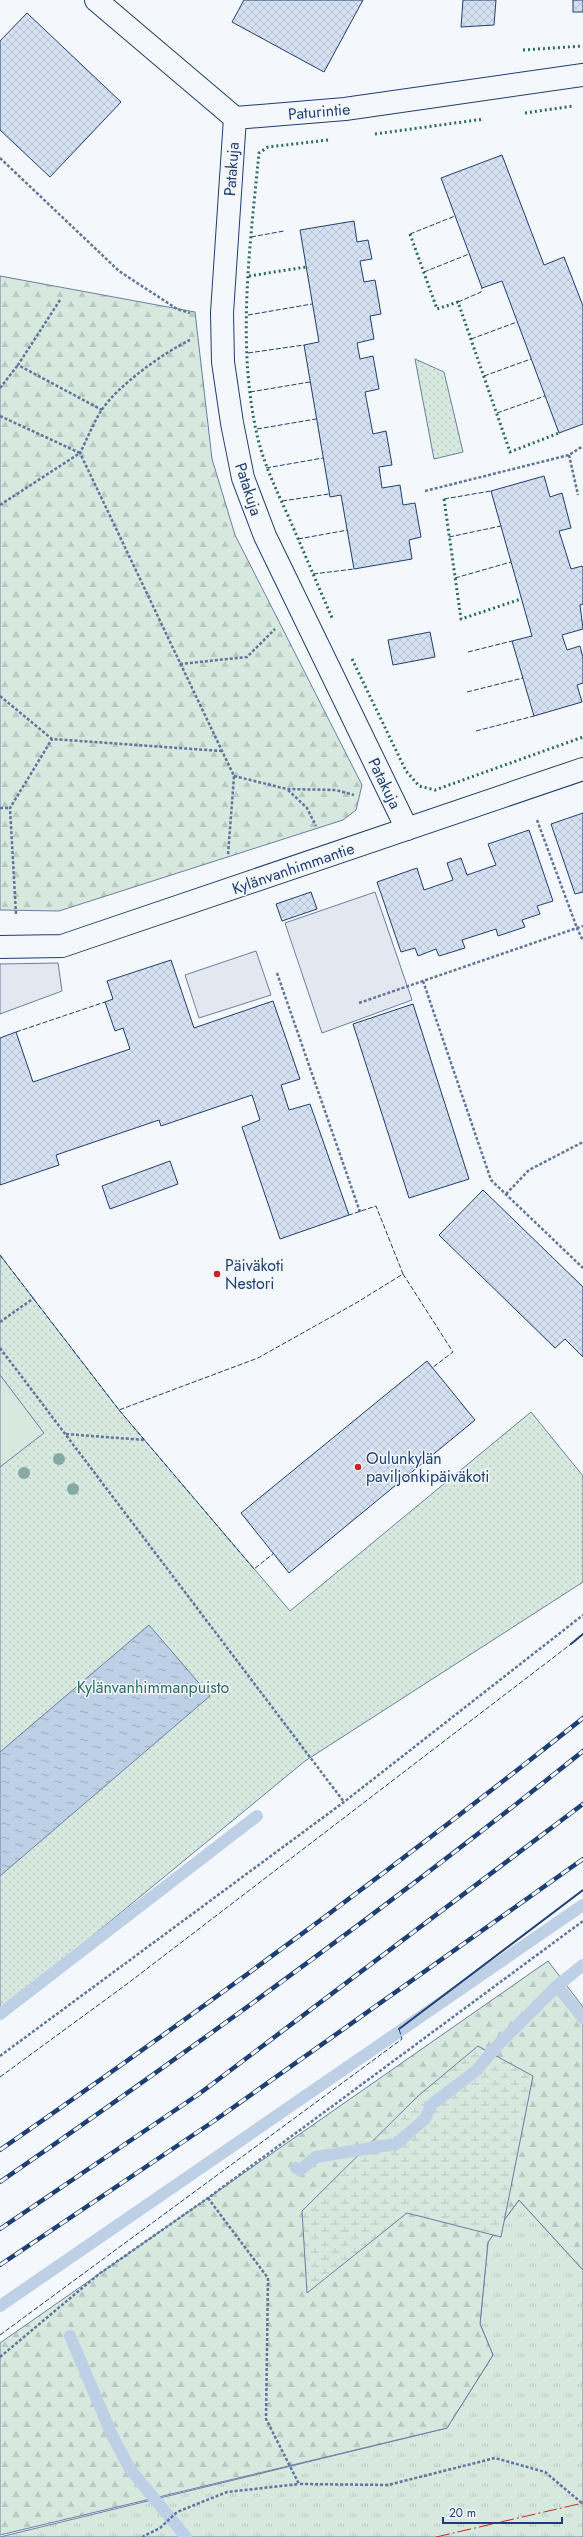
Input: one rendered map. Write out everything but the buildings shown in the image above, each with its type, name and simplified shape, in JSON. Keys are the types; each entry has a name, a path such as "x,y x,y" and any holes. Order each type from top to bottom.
{"street":[{"path":"96,0 235,118"},
{"name":"Paturintie","path":"235,118 353,108 583,75"},
{"name":"Patakuja","path":"235,118 222,320 223,362 232,423 243,478 265,536 408,829"},
{"name":"Kylänvanhimmantie","path":"0,948 62,946 583,769"}],"path":[{"path":"0,158 119,271 177,309 222,320"},
{"path":"0,388 1,384 18,364 60,300"},
{"path":"0,506 80,453 102,410 128,382 156,361 222,320"},
{"path":"18,364 102,410"},
{"path":"0,416 80,453 234,776 228,860"},
{"path":"425,492 569,455 583,446"},
{"path":"569,455 578,495"},
{"path":"180,664 247,657"},
{"path":"0,696 52,739 222,751"},
{"path":"17,921 10,808 52,739"},
{"path":"234,776 287,789 336,790 397,808"},
{"path":"287,789 307,808 317,828"},
{"path":"526,789 583,941"},
{"path":"0,808 10,808"},
{"path":"359,1003 583,926"},
{"path":"277,973 360,1212"},
{"path":"423,981 491,1180 583,1268"},
{"path":"506,1194 528,1170 583,1142"},
{"path":"0,1322 34,1298"},
{"path":"0,1348 344,1802"},
{"path":"66,1434 144,1440"},
{"path":"0,2056 344,1802 583,1615"},
{"path":"0,2357 99,2274 208,2198 583,1921"},
{"path":"208,2198 268,2278 266,2419 299,2484"},
{"path":"142,2537 160,2528 177,2512 227,2492 299,2484 388,2485 495,2458 545,2472 583,2504"}],"green space":[{"path":"0,276 195,312 212,459 235,535 362,785 356,810 343,820 59,911 0,910"},
{"path":"415,359 444,372 463,452 434,459"},
{"name":"Kylänvanhimmanpuisto","path":"0,1255 119,1410 290,1611 531,1412 583,1476 583,1582 305,1761 0,2012"},
{"path":"0,1375 44,1433 0,1467"},
{"path":"548,1961 583,2007 583,2270 519,2200 488,2242 480,2324 493,2355 447,2428 0,2535 0,2343"},
{"path":"478,2046 533,2076 501,2237 407,2213 307,2293 302,2211 418,2096"},
{"path":"519,2200 583,2270 583,2537 0,2537 447,2428 493,2355 480,2324 488,2242"}],"shaded area":[{"path":"375,892 412,1000 322,1033 285,923"},
{"path":"256,951 271,995 199,1018 185,975"},
{"path":"58,963 62,991 0,1014 0,964"}],"water":[{"path":"149,1625 210,1696 0,1876 0,1752"}],"waterway":[{"path":"0,2014 257,1816"},
{"path":"0,2306 583,1905"},
{"path":"557,1986 583,1965"},
{"path":"296,2168 300,2170 316,2157 396,2144 425,2119 431,2105 477,2070 494,2049 557,1986 583,2018"},
{"path":"70,2336 112,2435 130,2469 186,2537"}],"railway":[{"path":"0,2150 148,2046 368,1885 583,1718"},
{"path":"0,2182 222,2026 368,1918 512,1808 583,1751"},
{"path":"0,2229 199,2094 583,1804"},
{"path":"0,2265 214,2121 583,1859"}],"hedge":[{"path":"523,50 583,46"},
{"path":"525,113 573,106"},
{"path":"375,134 484,119"},
{"path":"328,140 268,147 259,153 249,260 246,333 251,404 258,439 264,459 333,620"},
{"path":"410,234 437,309 458,302 510,452 559,433"},
{"path":"249,276 306,267"},
{"path":"444,499 461,619 521,599"},
{"path":"352,659 406,771 419,786 435,790 583,737"}],"fence":[{"path":"410,234 455,216"},
{"path":"251,237 284,231"},
{"path":"424,272 469,254"},
{"path":"458,302 481,292 482,288"},
{"path":"248,315 312,304"},
{"path":"471,339 517,322"},
{"path":"248,353 304,345"},
{"path":"484,376 531,359"},
{"path":"250,392 310,382"},
{"path":"497,413 545,396"},
{"path":"257,429 316,419"},
{"path":"266,468 323,458"},
{"path":"444,499 491,491"},
{"path":"282,501 329,494"},
{"path":"449,537 501,526"},
{"path":"298,539 348,530"},
{"path":"455,578 511,562"},
{"path":"313,574 354,569"},
{"path":"468,652 512,641"},
{"path":"467,692 523,678"},
{"path":"476,731 534,716"},
{"path":"16,1032 105,1002"},
{"path":"0,1255 119,1410 258,1358 356,1303 403,1274 376,1206 349,1215"},
{"path":"403,1274 453,1352 432,1368"},
{"path":"119,1410 254,1569 274,1553"},
{"path":"0,2077 127,1984 571,1644"},
{"path":"0,2335 402,2039 399,2029"}],"wall":[{"path":"571,1644 583,1634"},
{"path":"399,2029 583,1890"}],"power":[{"path":"436,2537 583,2503"}],"place":[{"name":"Päiväkoti Nestori","path":"217,1274"},
{"name":"Oulunkylän paviljonkipäiväkoti","path":"358,1467"}]}
